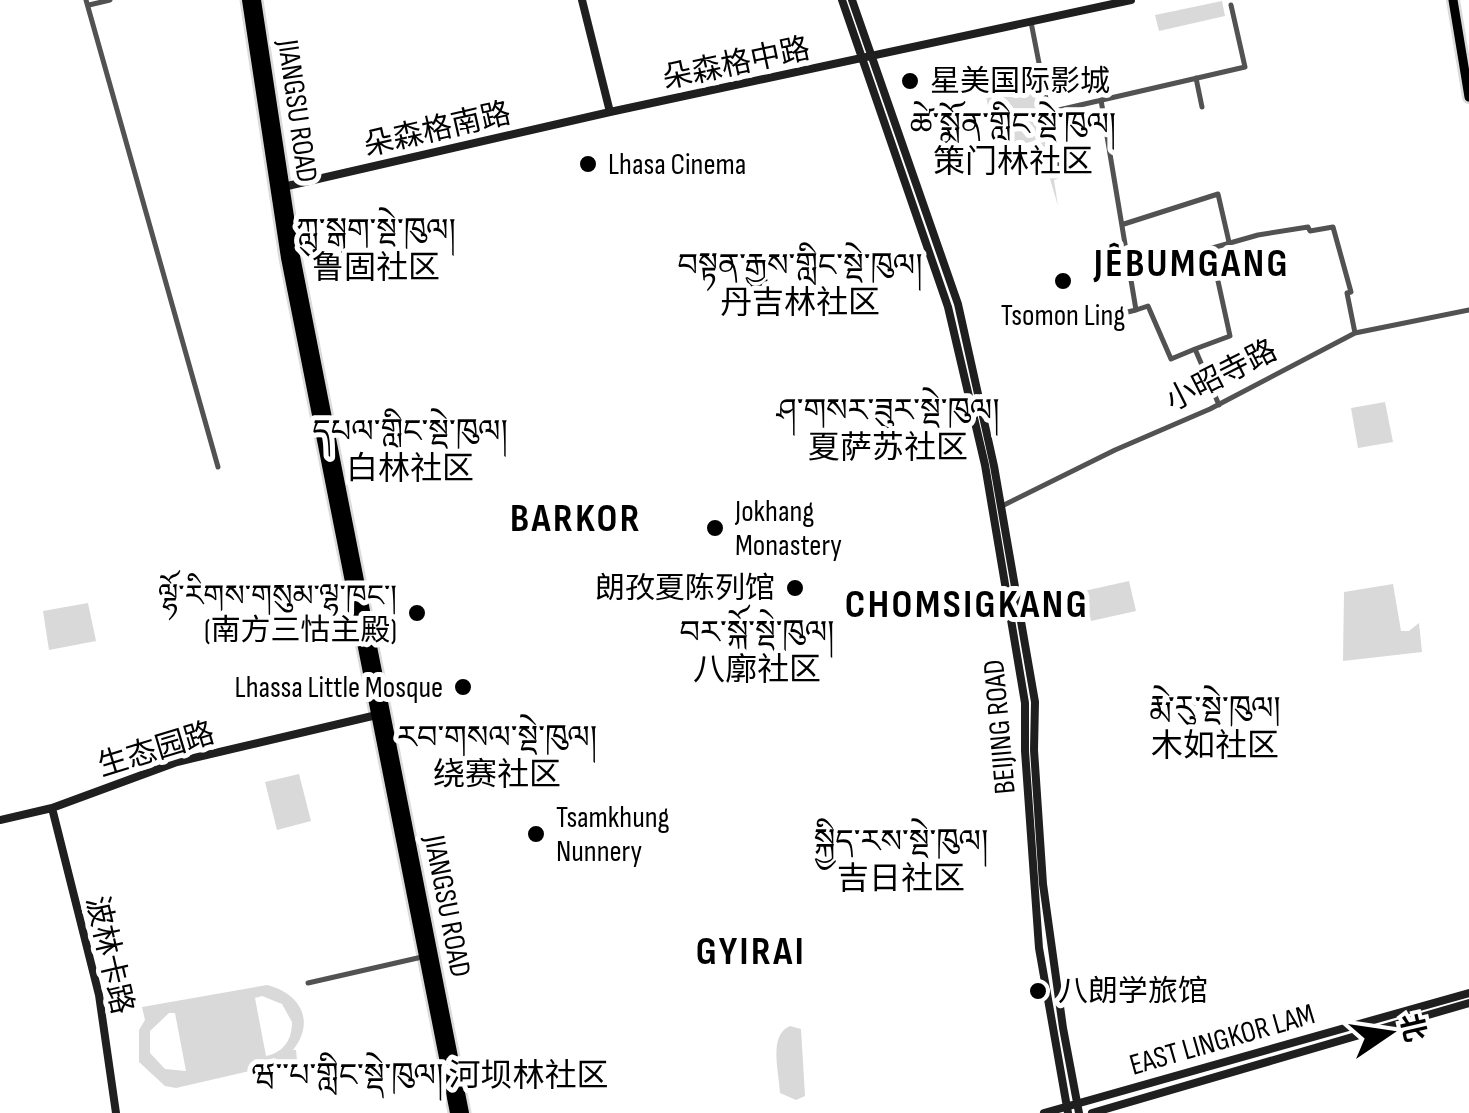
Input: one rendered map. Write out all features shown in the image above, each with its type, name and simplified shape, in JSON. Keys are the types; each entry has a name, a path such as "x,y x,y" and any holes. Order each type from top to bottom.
{"highway":[{"name":"JIANGSU ROAD","path":"247,0 278,188 455,1113"},
{"name":"JIANGSU ROAD","path":"256,0 278,188"},
{"name":"JIANGSU ROAD","path":"427,956 464,1113"}],"main road":[{"path":"582,0 610,112"},
{"name":"BEIJING ROAD","path":"842,0 867,58 966,333 1002,506 1035,702 1034,750 1043,884 1073,1109"},
{"name":"BEIJING ROAD","path":"852,0 948,307 984,465 1026,703 1025,750 1039,948 1073,1109"},
{"name":"朵森格中路","path":"610,112 1131,0"},
{"path":"1453,0 1469,96"},
{"name":"朵森格南路","path":"278,188 610,112"},
{"name":"生态园路","path":"0,820 52,808 176,762 380,714"},
{"name":"波林卡路","path":"52,808 99,995 116,1113"},
{"name":"EAST LINGKOR LAM","path":"1044,1113 1073,1109 1469,993"},
{"name":"EAST LINGKOR LAM","path":"1092,1113 1469,1004"}],"street":[{"path":"110,0 87,3 218,468"},
{"path":"1050,112 1245,67 1232,5"},
{"path":"1032,22 1060,171"},
{"path":"1196,78 1202,107"},
{"path":"1101,100 1136,310"},
{"path":"1124,224 1218,194 1229,242"},
{"path":"1128,272 1229,242 1308,227 1310,231 1332,228 1351,292 1347,294 1355,334"},
{"path":"1052,317 1110,316 1148,306 1171,359 1230,336 1211,249"},
{"name":"小昭寺路","path":"1002,506 1219,404 1355,334 1469,310"},
{"path":"1195,350 1219,404"},
{"path":"1159,704 1209,704"},
{"path":"308,983 427,956"}],"shaded area":[{"path":"1222,1 1225,16 1159,31 1155,15"},
{"path":"1036,68 1059,178 1054,180 1058,206 1040,145 1034,141 1010,147 1007,135 1001,130 993,131 983,81"},
{"path":"1385,402 1393,442 1358,448 1351,408"},
{"path":"1129,581 1136,611 1091,621 1084,591"},
{"path":"1393,584 1401,631 1409,631 1419,623 1422,652 1343,661 1344,592"},
{"path":"88,603 96,641 49,650 43,611"},
{"path":"299,774 311,821 277,830 265,782"},
{"path":"267,985 279,989 296,1001 304,1019 293,1050 297,1060 176,1088 165,1086 139,1062 139,1030 145,1020 142,1007","holes":["262,996 282,1004 292,1022 286,1044 266,1056 255,998","169,1013 175,1013 186,1071 165,1069 150,1053 150,1031"]},
{"path":"790,1026 801,1029 805,1096 796,1100 780,1093 777,1065 779,1037"}],"place":[{"name":"星美国际影城","path":"910,81"},
{"name":"Lhasa Cinema","path":"588,164"},
{"name":"Tsomon Ling","path":"1063,281"},
{"name":"Jokhang Monastery","path":"715,528"},
{"name":"朗孜夏陈列馆","path":"795,588"},
{"name":"ལྷོ་རིགས་གསུམ་ལྷ་ཁང་། (南方三怙主殿)","path":"417,613"},
{"name":"Lhassa Little Mosque","path":"463,687"},
{"name":"Tsamkhung Nunnery","path":"536,834"},
{"name":"八朗学旅馆","path":"1038,991"}],"district":[{"name":"ཚེ་སྨོན་གླིང་སྡེ་ཁུལ། 策门林社区","path":"1013,142"},
{"name":"ཀླུ་སྒུག་སྡེ་ཁུལ། 鲁固社区","path":"376,248"},
{"name":"JÊBUMGANG","path":"1192,262"},
{"name":"བསྟན་རྒྱས་གླིང་སྡེ་ཁུལ། 丹吉林社区","path":"800,284"},
{"name":"ཤ་གསར་ཟུར་སྡེ་ཁུལ། 夏萨苏社区","path":"888,428"},
{"name":"དཔལ་གླིང་སྡེ་ཁུལ། 白林社区","path":"410,450"},
{"name":"BARKOR","path":"576,517"},
{"name":"CHOMSIGKANG","path":"967,603"},
{"name":"བར་སྐོ་སྡེ་ཁུལ། 八廓社区","path":"757,650"},
{"name":"རྨེ་རུ་སྡེ་ཁུལ། 木如社区","path":"1215,726"},
{"name":"རབ་གསལ་སྡེ་ཁུལ། 绕赛社区","path":"497,756"},
{"name":"སྐྱིད་རས་སྡེ་ཁུལ། 吉日社区","path":"901,860"},
{"name":"GYIRAI","path":"751,950"},
{"name":"ཝ་་པ་གླིང་སྡེ་ཁུལ། 河坝林社区","path":"430,1075"}]}
